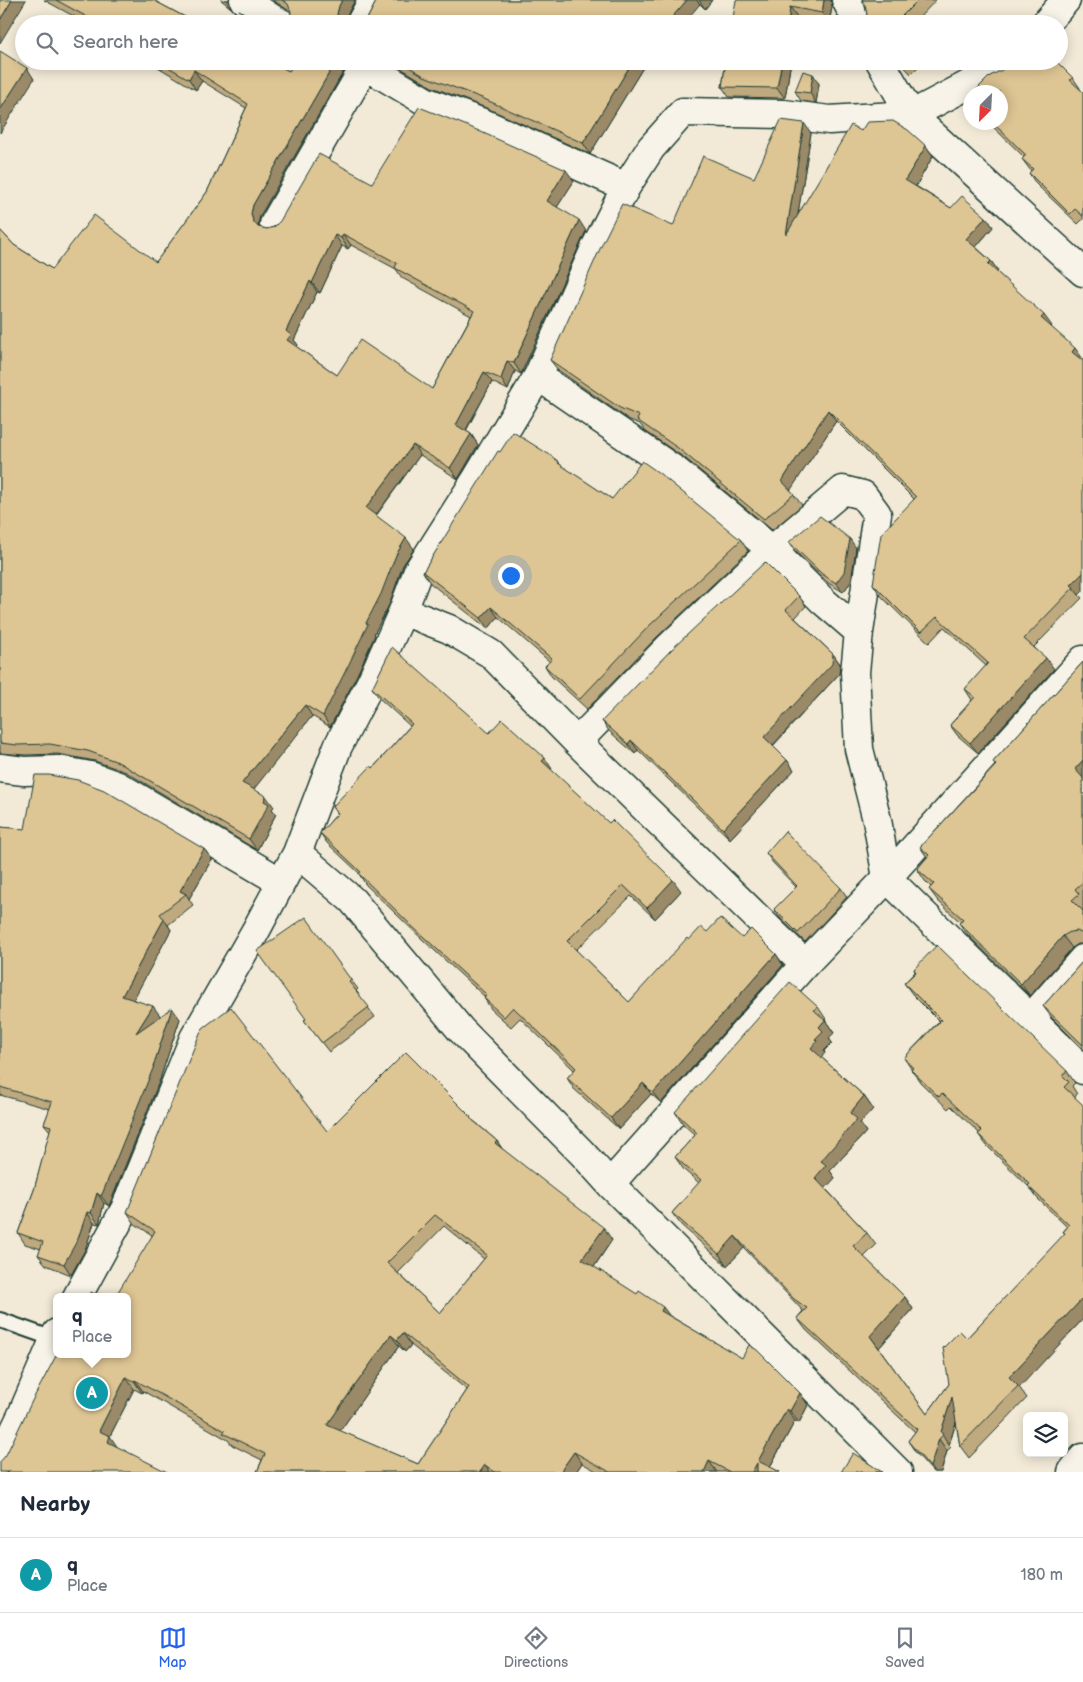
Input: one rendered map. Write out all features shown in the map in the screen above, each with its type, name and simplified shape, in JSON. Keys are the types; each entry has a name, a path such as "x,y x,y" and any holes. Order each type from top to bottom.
{"street":[{"path":"244,0 266,15"},
{"path":"365,15 373,0"},
{"path":"846,0 854,15"},
{"path":"1053,15 1066,0"},
{"path":"274,224 358,70"},
{"path":"371,70 425,101 483,123 626,187"},
{"path":"885,70 910,115 1083,272"},
{"path":"79,1293 125,1209 194,1038 255,932 297,853 338,746 371,682 403,611 418,571 477,478 538,376 597,244 626,187 651,148 683,112 784,114 829,120 910,115 996,70"},
{"path":"538,376 676,471 772,550 823,601 859,632"},
{"path":"577,742 668,648 772,550 843,490 863,496 877,514 859,632 855,672 859,749 876,820 887,878 1083,1070"},
{"path":"403,611 449,629 491,654 577,742 805,964"},
{"path":"610,1184 805,964 1078,675"},
{"path":"0,768 24,771 58,770 90,776 118,786 282,882"},
{"path":"297,853 352,900 460,1029 610,1184 898,1472"},
{"path":"1031,1018 1083,959"},
{"path":"0,1460 21,1417 53,1341"},
{"path":"1072,1472 1083,1458"}],"lane":[{"path":"0,1320 53,1335"}],"building":[{"path":"0,0 12,0 0,20"},
{"path":"56,0 153,0 181,15 84,15"},
{"path":"282,0 342,0 337,15 291,15 288,4"},
{"path":"377,0 687,0 674,15 369,15"},
{"path":"736,0 824,0 822,13 790,7 789,15 734,15"},
{"path":"862,0 918,0 903,15 867,15"},
{"path":"0,51 15,60 15,70 26,70 0,110"},
{"path":"174,70 194,70 189,79"},
{"path":"194,70 331,70 253,205 251,214 253,221 258,227 267,229 274,227 280,221 319,154 372,183 419,107 470,127 566,170 547,201 579,220 514,363 507,361 501,379 484,372 456,425 471,434 450,468 413,445 366,508 406,538 396,555 381,594 366,623 368,624 323,716 305,705 242,783 266,796 264,801 269,804 249,839 118,762 88,751 50,744 17,745 0,743 0,230 14,245 52,269 94,215 156,262 207,192 248,104","holes":["343,234 397,263 395,268 474,311 432,389 360,340 337,375 287,340 291,335 286,331 335,235 341,238"]},
{"path":"414,70 628,70 583,143 482,98 424,76"},
{"path":"725,70 780,70 777,88 722,87"},
{"path":"1002,70 1065,70 1073,78 1070,80 1083,92 1083,216 1075,209 1070,214 1029,173 1033,169 1022,159 1026,155 1000,130 1008,130 1008,85 981,85 990,76"},
{"path":"803,71 813,74 810,93 795,91"},
{"path":"781,120 804,123 786,235 851,125 861,131 867,122 893,121 908,130 926,146 905,180 951,208 962,196 986,217 966,239 991,261 988,264 1044,315 1041,318 1075,348 1072,352 1083,361 1083,573 1071,585 1074,587 1024,639 1046,658 970,743 950,725 975,697 965,689 988,663 937,617 921,632 873,584 881,534 916,497 828,410 782,481 794,494 764,519 678,448 637,420 639,416 620,408 550,360 622,204 673,226 703,156 754,178"},
{"path":"513,432 550,455 558,463 612,499 642,461 741,540 649,626 580,699 545,666 552,659 491,607 481,618 423,572 498,451 500,452"},
{"path":"820,516 850,539 844,572 836,583 822,574 789,542"},
{"path":"765,562 799,596 786,610 833,654 832,664 764,737 787,760 723,829 631,740 628,744 602,721 672,649"},
{"path":"392,647 489,733 502,719 545,758 542,761 609,823 612,820 673,880 647,908 623,885 567,941 629,1002 687,938 689,940 701,927 707,932 720,918 742,938 751,929 776,954 653,1093 643,1083 611,1118 567,1078 576,1068 513,1007 504,1017 484,998 487,995 414,928 359,874 361,872 320,833 338,813 332,807 371,766 373,768 412,724 372,688"},
{"path":"1083,662 1083,760 1075,769 1083,778 1083,882 1075,889 1079,894 1072,900 1083,911 1083,934 1077,931 1063,936 1021,984 959,923 963,919 929,889 934,884 917,869 929,855 920,847 996,765 993,762"},
{"path":"35,775 49,775 78,780 104,790 204,849 180,891 186,894 160,914 164,919 122,996 153,1006 136,1033 172,1008 154,1066 103,1192 101,1196 97,1193 91,1213 87,1212 78,1239 64,1264 38,1255 43,1242 18,1233 34,1190 51,1126 44,1124 52,1102 0,1087 0,827 25,829"},
{"path":"785,831 841,888 798,933 774,909 797,886 766,853"},
{"path":"306,917 351,980 349,982 369,1007 322,1043 257,951"},
{"path":"937,945 1067,1071 1062,1075 1069,1082 1064,1087 1083,1105 1083,1298 1009,1377 1018,1386 960,1446 952,1397 941,1432 943,1435 939,1439 930,1467 908,1441 917,1429 797,1318 807,1308 794,1299 735,1236 719,1254 672,1213 701,1180 675,1157 697,1133 675,1112 790,982 818,1007 814,1010 825,1020 819,1027 823,1031 815,1039 817,1041 811,1048 864,1096 850,1113 857,1119 821,1161 826,1165 815,1178 867,1233 853,1246 905,1297 870,1336 927,1414 949,1384 943,1348 960,1331 967,1338 1065,1233 1063,1232 1069,1225 978,1134 982,1131 942,1093 939,1097 911,1070 913,1068 904,1058 941,1020 904,983 916,972 914,969"},
{"path":"1083,961 1083,1045 1043,1006"},
{"path":"231,1007 327,1131 406,1052 470,1118 497,1141 495,1143 604,1228 582,1259 637,1294 639,1291 663,1307 661,1311 742,1358 749,1345 757,1350 800,1393 790,1411 787,1409 758,1461 780,1472 757,1472 757,1463 752,1472 730,1472 709,1461 704,1472 610,1472 574,1452 560,1472 495,1472 485,1465 480,1472 257,1472 265,1454 223,1433 225,1431 135,1380 126,1377 99,1431 110,1436 108,1442 167,1472 0,1472 0,1462 6,1455 55,1358 131,1358 131,1293 117,1293 155,1231 127,1212 203,1028","holes":["435,1215 487,1255 440,1313 387,1263","403,1333 469,1387 418,1464 327,1425 391,1335 397,1340"]},
{"path":"853,1453 882,1472 841,1472"}],"place":[{"name":"q","path":"92,1393"}]}
